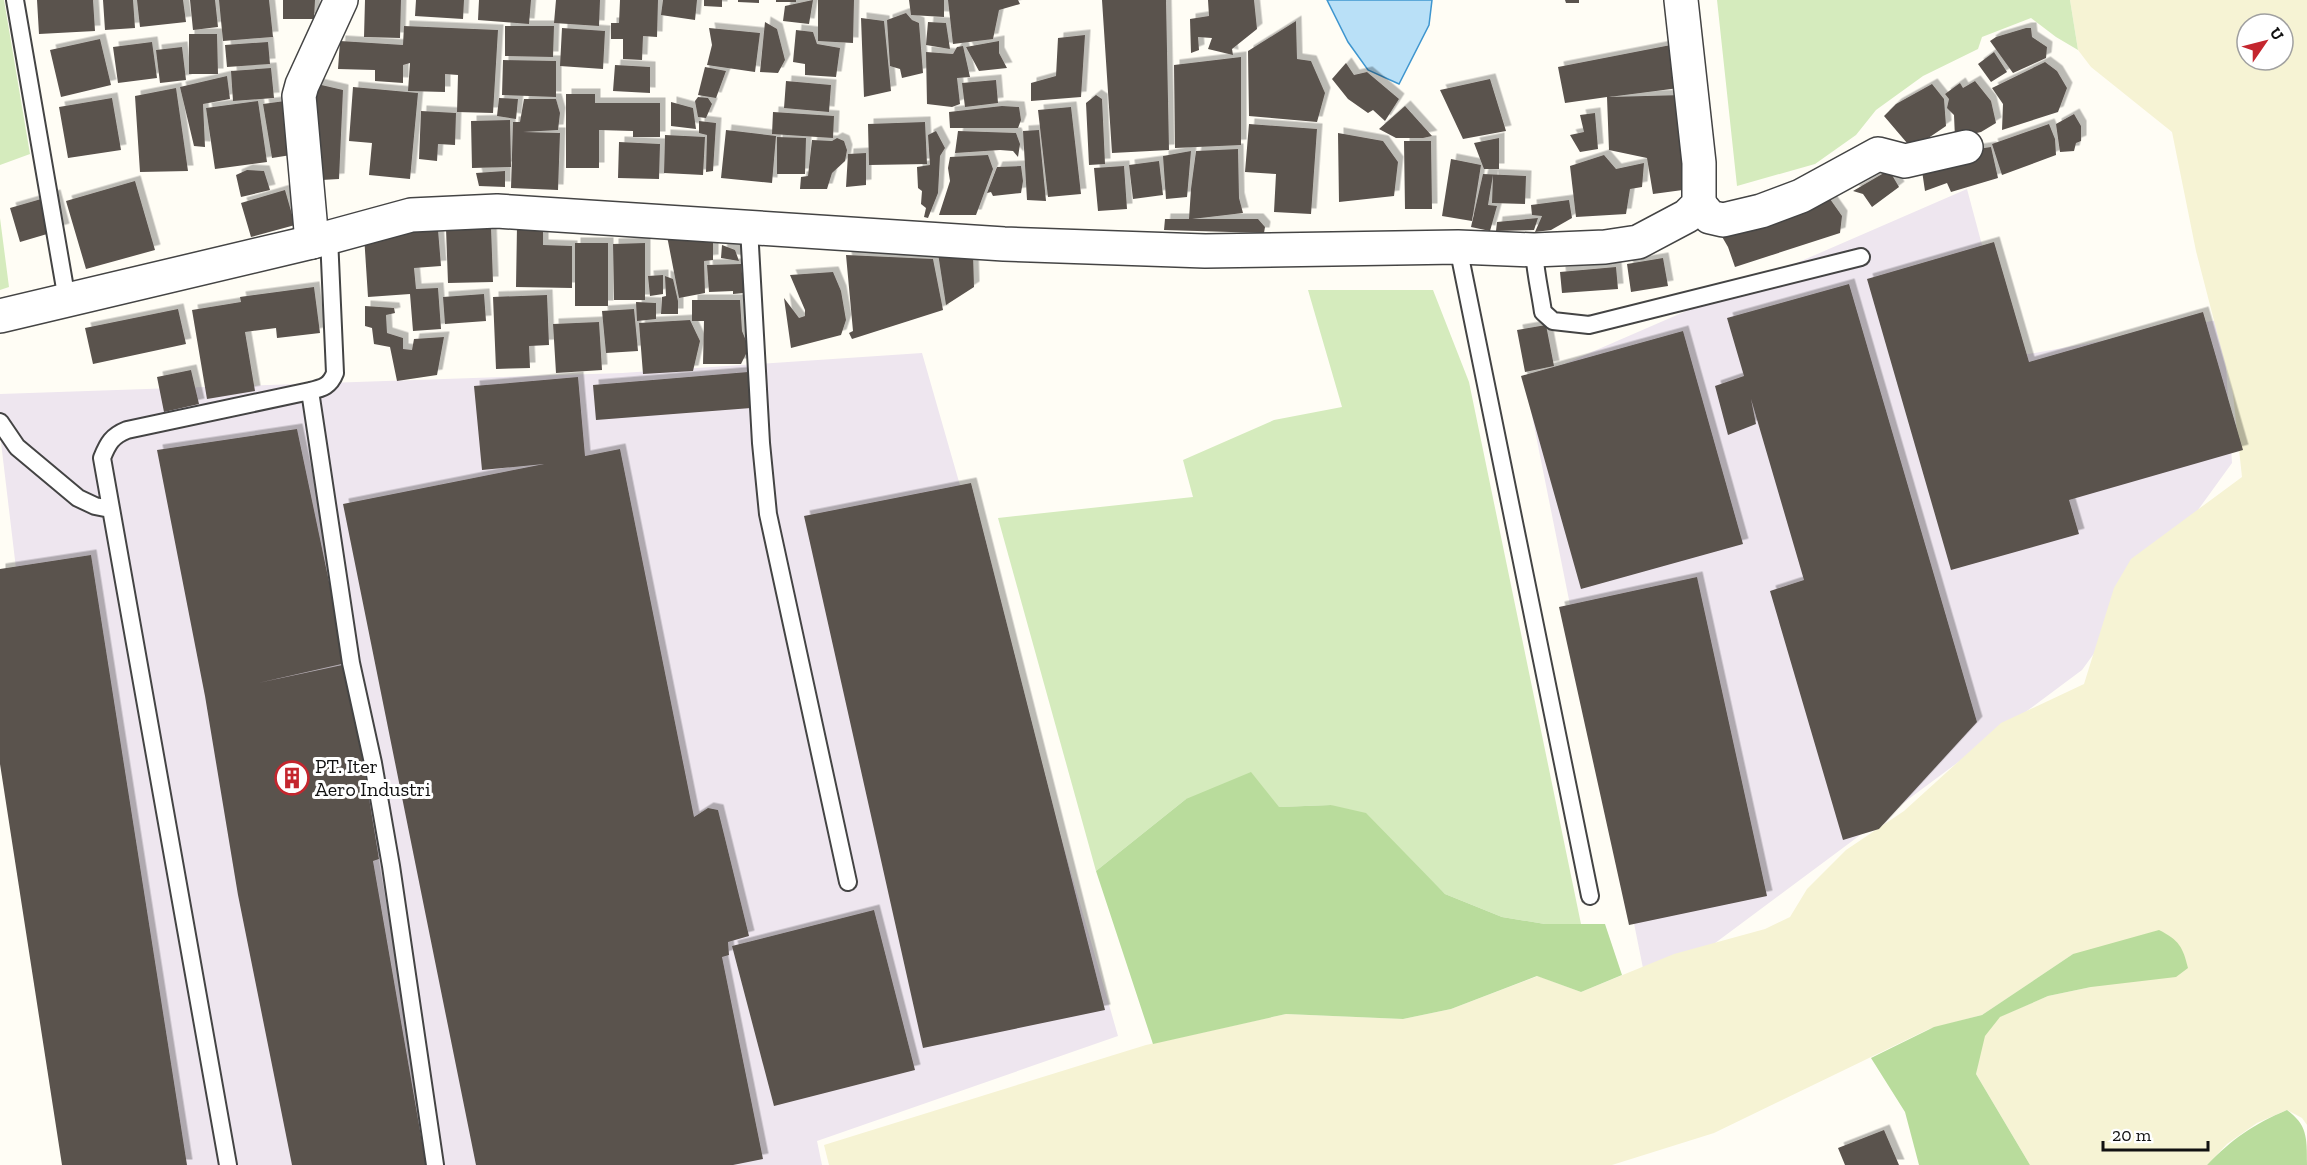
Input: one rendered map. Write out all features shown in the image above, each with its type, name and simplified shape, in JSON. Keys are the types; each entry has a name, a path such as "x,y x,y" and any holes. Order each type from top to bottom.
{"street":[{"path":"320,239 299,96 341,0"},
{"path":"1682,0 1699,163 1699,204 1710,217 1724,220 1761,211 1801,196 1878,154 1905,161 1966,147"},
{"path":"0,316 411,215 497,212 1004,244 1205,251 1458,247 1534,250 1605,247 1638,242 1687,216 1699,204"}],"lane":[{"path":"15,0 67,300"},
{"path":"749,228 761,444 768,514 848,882"},
{"path":"228,1165 102,458 107,443 116,435 127,430 310,392 326,387 332,381 335,373 320,239"},
{"path":"1458,247 1590,896"},
{"path":"1534,250 1535,270 1539,280 1543,312 1553,321 1589,326 1861,257"},
{"path":"310,392 351,663 373,763 391,866 435,1165"},
{"path":"0,422 18,447 78,498 95,506 110,509"}],"shaded area":[{"path":"2070,0 2307,0 2307,1125 2302,1118 2287,1110 2257,1123 2227,1144 2207,1165 2030,1165 1976,1074 1982,1038 1999,1017 2048,996 2091,987 2073,954 1982,1015 1929,1029 1714,1133 1612,1165 829,1165 824,1145 1146,1045 1286,1014 1403,1019 1451,1009 1538,976 1581,992 1674,954 1765,929 1790,917 1807,889 1846,850 1904,811 2001,723 2084,684 2114,588 2131,559 2242,477 2233,394 2196,251 2172,132 2091,67 2078,50"},
{"path":"1967,189 2012,357 2223,319 2232,463 2082,670 1648,993 1525,381"},
{"path":"922,353 1118,1036 817,1141 822,1165 87,1165 0,434 0,394 622,373"}],"green space":[{"path":"0,0 4,0 30,154 0,165"},
{"path":"1717,0 2070,0 2078,50 2031,18 1982,37 1978,49 1923,76 1876,110 1856,135 1815,164 1737,186"},
{"path":"0,218 9,287 0,290"},
{"path":"1308,290 1433,290 1469,382 1581,924 1545,924 1502,917 1445,894 1405,855 1331,805 1279,807 1186,799 1096,871 998,518 1193,497 1183,460 1274,420 1342,407"},
{"path":"1251,772 1279,807 1331,805 1366,813 1445,894 1502,917 1545,924 1605,924 1622,975 1581,992 1537,976 1451,1009 1403,1019 1286,1014 1153,1044 1096,871 1186,799"},
{"path":"2159,930 2176,941 2184,955 2188,968 2176,977 2091,987 2048,996 2000,1017 1985,1036 1976,1074 2030,1165 1919,1165 1905,1112 1871,1058 1934,1027 1982,1015 2073,954"},
{"path":"2287,1110 2302,1126 2307,1146 2307,1165 2207,1165 2225,1147 2244,1133"}],"water":[{"path":"1327,0 1432,0 1429,25 1399,84 1368,70 1348,42"}],"building":[{"path":"37,0 93,0 95,31 39,34"},
{"path":"103,0 133,0 135,28 105,30"},
{"path":"137,0 183,0 186,22 140,27"},
{"path":"190,0 215,0 218,27 193,30"},
{"path":"219,0 269,0 273,37 223,41"},
{"path":"283,0 315,0 314,19 283,19"},
{"path":"365,0 401,0 400,38 364,37"},
{"path":"416,0 464,0 463,19 415,16"},
{"path":"479,0 531,0 529,24 478,20"},
{"path":"556,0 600,0 599,26 554,23"},
{"path":"620,0 658,0 657,37 643,36 642,60 623,59 623,39 611,39 611,23 619,23"},
{"path":"663,0 697,0 695,20 661,15"},
{"path":"704,0 722,0 722,7 704,6"},
{"path":"738,0 759,0 759,3 738,2"},
{"path":"776,0 796,0 796,2 776,2"},
{"path":"813,0 809,24 783,21 785,6"},
{"path":"818,0 854,0 853,43 818,41"},
{"path":"909,0 944,0 944,17 911,15"},
{"path":"948,0 1018,0 1020,4 999,10 993,39 953,44"},
{"path":"1102,0 1166,0 1169,150 1112,153"},
{"path":"1208,0 1254,0 1257,29 1232,49 1233,55 1208,49 1212,38 1198,37 1199,50 1191,53 1190,19 1209,16"},
{"path":"1565,0 1579,0 1579,3 1566,3"},
{"path":"906,13 912,20 919,23 923,73 902,78 900,69 890,66 887,20"},
{"path":"861,18 884,21 891,91 864,97"},
{"path":"1296,21 1297,59 1311,61 1325,93 1317,122 1249,116 1248,51"},
{"path":"765,22 777,29 785,60 778,73 760,72"},
{"path":"928,22 946,23 950,49 926,45"},
{"path":"404,26 498,30 493,113 457,112 458,75 445,74 445,92 408,91 410,63 403,65 403,83 375,81 375,70 338,69 340,41 403,45"},
{"path":"505,26 554,26 553,57 505,56"},
{"path":"562,28 605,31 603,69 560,66"},
{"path":"709,28 760,33 755,72 707,65 712,45"},
{"path":"2031,28 2032,37 2047,47 2046,58 2013,73 1990,41"},
{"path":"796,30 813,32 817,44 840,48 836,77 805,75 805,64 793,62"},
{"path":"189,34 217,34 218,74 189,74"},
{"path":"1085,35 1081,97 1031,101 1031,83 1056,76 1058,38"},
{"path":"100,39 111,85 61,97 50,50"},
{"path":"999,41 999,53 1007,68 979,71 966,47"},
{"path":"152,42 157,78 118,83 113,47"},
{"path":"268,42 270,64 227,67 225,45"},
{"path":"1676,44 1679,88 1609,97 1683,95 1690,189 1653,194 1647,158 1609,150 1607,97 1565,103 1558,67"},
{"path":"963,46 970,77 957,78 960,104 952,107 927,104 926,52 953,54 957,47"},
{"path":"182,47 186,80 160,83 156,50"},
{"path":"1994,52 2007,72 1991,82 1978,64"},
{"path":"1241,57 1241,145 1175,148 1174,65"},
{"path":"503,60 556,61 556,97 502,95"},
{"path":"2045,62 2057,71 2067,88 2058,112 2002,130 2003,104 1992,88"},
{"path":"1346,63 1354,75 1367,72 1399,99 1385,121 1373,110 1368,113 1348,99 1332,79"},
{"path":"615,65 650,67 650,93 613,91"},
{"path":"705,67 726,71 716,98 698,95"},
{"path":"271,68 274,98 233,101 231,71"},
{"path":"227,76 230,99 203,104 205,147 194,146 180,87"},
{"path":"1490,79 1506,131 1463,139 1440,90"},
{"path":"996,80 998,103 965,107 962,83"},
{"path":"786,81 831,85 829,112 784,108"},
{"path":"1975,81 1991,101 1996,123 1981,132 1955,138 1954,115 1947,108 1949,99 1945,94 1960,83 1963,88"},
{"path":"317,84 343,90 339,179 321,180 312,108"},
{"path":"1932,84 1944,99 1946,126 1921,143 1907,143 1884,116 1896,104"},
{"path":"353,87 418,93 410,179 369,175 372,143 349,141"},
{"path":"176,88 188,171 140,172 135,96"},
{"path":"566,94 595,94 595,103 660,103 660,137 633,137 633,131 599,130 599,168 566,168"},
{"path":"1096,95 1102,99 1105,164 1089,165 1086,103"},
{"path":"698,97 708,98 712,104 706,118 698,117 695,101"},
{"path":"112,98 121,150 68,158 59,107"},
{"path":"499,98 518,99 516,119 497,116"},
{"path":"524,99 556,99 560,113 558,130 523,132 560,133 558,190 511,188 513,122 520,122"},
{"path":"258,101 267,162 215,169 206,108"},
{"path":"285,101 291,155 272,158 263,104"},
{"path":"671,102 693,108 696,129 671,126"},
{"path":"1002,106 1019,107 1021,120 1018,128 950,128 949,112"},
{"path":"1405,106 1432,136 1396,138 1379,129"},
{"path":"1071,107 1081,194 1048,197 1038,110"},
{"path":"421,111 456,113 455,145 438,144 437,161 419,159"},
{"path":"773,112 834,116 833,138 772,134"},
{"path":"1595,113 1598,149 1580,152 1570,135 1584,132 1580,115"},
{"path":"2074,114 2081,126 2081,141 2076,143 2074,151 2060,152 2056,124"},
{"path":"510,120 511,167 472,168 471,121"},
{"path":"699,121 716,123 713,171 706,172 707,135 699,133"},
{"path":"925,122 927,164 869,165 868,124"},
{"path":"1249,124 1317,129 1311,214 1274,212 1276,174 1245,172"},
{"path":"2049,124 2055,139 2056,155 2002,175 1992,144"},
{"path":"726,130 776,136 772,183 721,178"},
{"path":"1039,130 1046,201 1027,200 1023,131"},
{"path":"936,131 945,148 940,156 938,193 928,218 924,217 926,208 921,204 922,191 918,188 917,167 930,165 928,135"},
{"path":"958,131 1016,133 1020,144 1018,157 1013,151 1000,150 955,153"},
{"path":"1338,133 1383,141 1398,162 1394,196 1339,202"},
{"path":"665,135 705,137 703,175 664,173"},
{"path":"777,137 806,138 805,174 777,174"},
{"path":"837,138 844,141 847,150 845,161 832,173 827,189 800,189 801,177 808,176 812,140 832,141"},
{"path":"1499,138 1499,169 1484,169 1474,143"},
{"path":"1404,141 1431,141 1432,209 1405,209"},
{"path":"619,142 660,144 659,179 618,178"},
{"path":"1991,147 1998,178 1951,192 1947,183 1925,191 1921,164 1944,154"},
{"path":"1238,149 1239,198 1243,213 1192,219 1258,219 1265,227 1264,233 1164,230 1165,219 1189,219 1196,151"},
{"path":"1191,151 1187,197 1166,199 1163,156"},
{"path":"866,153 866,185 846,187 848,154"},
{"path":"988,155 993,169 976,215 939,215 950,181 948,168 950,157"},
{"path":"1604,155 1616,169 1644,163 1642,187 1630,189 1626,214 1576,217 1570,166"},
{"path":"1451,159 1481,165 1472,221 1442,216"},
{"path":"1159,161 1163,195 1133,199 1129,165"},
{"path":"1021,166 1023,181 1021,193 993,196 991,192 987,193 997,167"},
{"path":"1124,166 1127,209 1098,211 1094,168"},
{"path":"247,170 264,171 270,190 241,197 236,175"},
{"path":"1889,170 1899,187 1872,207 1863,194 1853,191"},
{"path":"505,171 505,187 479,186 476,173"},
{"path":"1483,174 1526,176 1525,204 1492,203 1493,175 1488,205 1497,206 1490,231 1471,227"},
{"path":"135,181 155,250 86,269 66,201"},
{"path":"285,190 295,225 251,237 241,203"},
{"path":"55,195 64,229 20,242 10,208"},
{"path":"1830,199 1842,216 1840,233 1735,267 1728,247 1717,228"},
{"path":"1569,200 1572,218 1551,230 1535,232 1542,216 1532,215 1531,205"},
{"path":"1538,218 1534,230 1496,231 1497,222"},
{"path":"517,226 543,226 543,245 572,246 572,288 516,287"},
{"path":"491,227 493,282 448,283 446,228"},
{"path":"438,230 441,266 414,268 416,289 438,288 441,329 413,331 410,294 368,297 364,235"},
{"path":"713,235 713,260 704,261 705,293 679,298 667,236"},
{"path":"1994,242 2029,362 2203,312 2243,450 2069,500 2079,534 1951,570 1867,279"},
{"path":"575,243 608,243 608,306 575,306"},
{"path":"645,243 645,300 614,300 613,244"},
{"path":"722,245 735,250 739,261 721,258"},
{"path":"937,247 973,253 974,287 946,305"},
{"path":"846,255 933,259 943,310 852,339 849,333 853,331"},
{"path":"1663,258 1668,286 1631,292 1627,264"},
{"path":"741,264 744,293 709,292 707,265"},
{"path":"1616,267 1618,289 1562,293 1560,272"},
{"path":"833,272 841,291 846,320 841,335 791,348 784,298 799,318 805,316 805,310 790,275"},
{"path":"663,275 663,294 650,296 648,276"},
{"path":"665,276 673,279 678,301 678,314 661,314 662,297 666,296"},
{"path":"1849,284 1977,722 1879,829 1843,840 1770,591 1804,580 1751,399 1756,424 1728,435 1715,386 1744,376 1727,318"},
{"path":"314,287 320,333 277,338 276,328 245,332 255,391 207,399 192,310 241,302 240,297"},
{"path":"484,294 486,321 445,324 443,297"},
{"path":"547,295 549,345 529,346 530,368 496,369 493,297"},
{"path":"692,300 740,300 742,331 749,348 741,364 703,364 704,321 692,321"},
{"path":"636,302 656,303 656,319 637,321"},
{"path":"365,306 394,308 395,313 386,315 387,333 403,338 403,349 412,350 414,339 444,337 437,375 397,381 390,347 374,344 372,328 365,326"},
{"path":"178,309 186,344 93,364 85,328"},
{"path":"634,309 638,351 606,353 602,311"},
{"path":"690,320 700,341 693,371 643,374 639,323"},
{"path":"599,322 602,370 556,373 553,324"},
{"path":"1546,325 1554,366 1525,372 1517,330"},
{"path":"1683,331 1743,544 1581,589 1521,376"},
{"path":"191,370 199,404 164,412 157,377"},
{"path":"748,372 751,408 596,420 593,385"},
{"path":"578,377 585,456 620,449 694,817 708,808 718,810 749,936 728,942 729,955 722,957 763,1159 733,1165 476,1165 343,504 544,464 482,470 474,386"},
{"path":"297,429 346,663 258,683 347,664 379,859 373,861 426,1165 292,1165 238,895 205,696 157,450"},
{"path":"971,483 1105,1010 923,1048 804,516"},
{"path":"91,555 187,1165 62,1165 0,764 0,569"},
{"path":"1697,577 1767,896 1629,925 1559,607"},
{"path":"874,910 915,1070 774,1106 732,946"},
{"path":"1884,1130 1899,1165 1845,1165 1838,1148"}],"place":[{"name":"PT. Iter Aero Industri","path":"292,778"}]}
